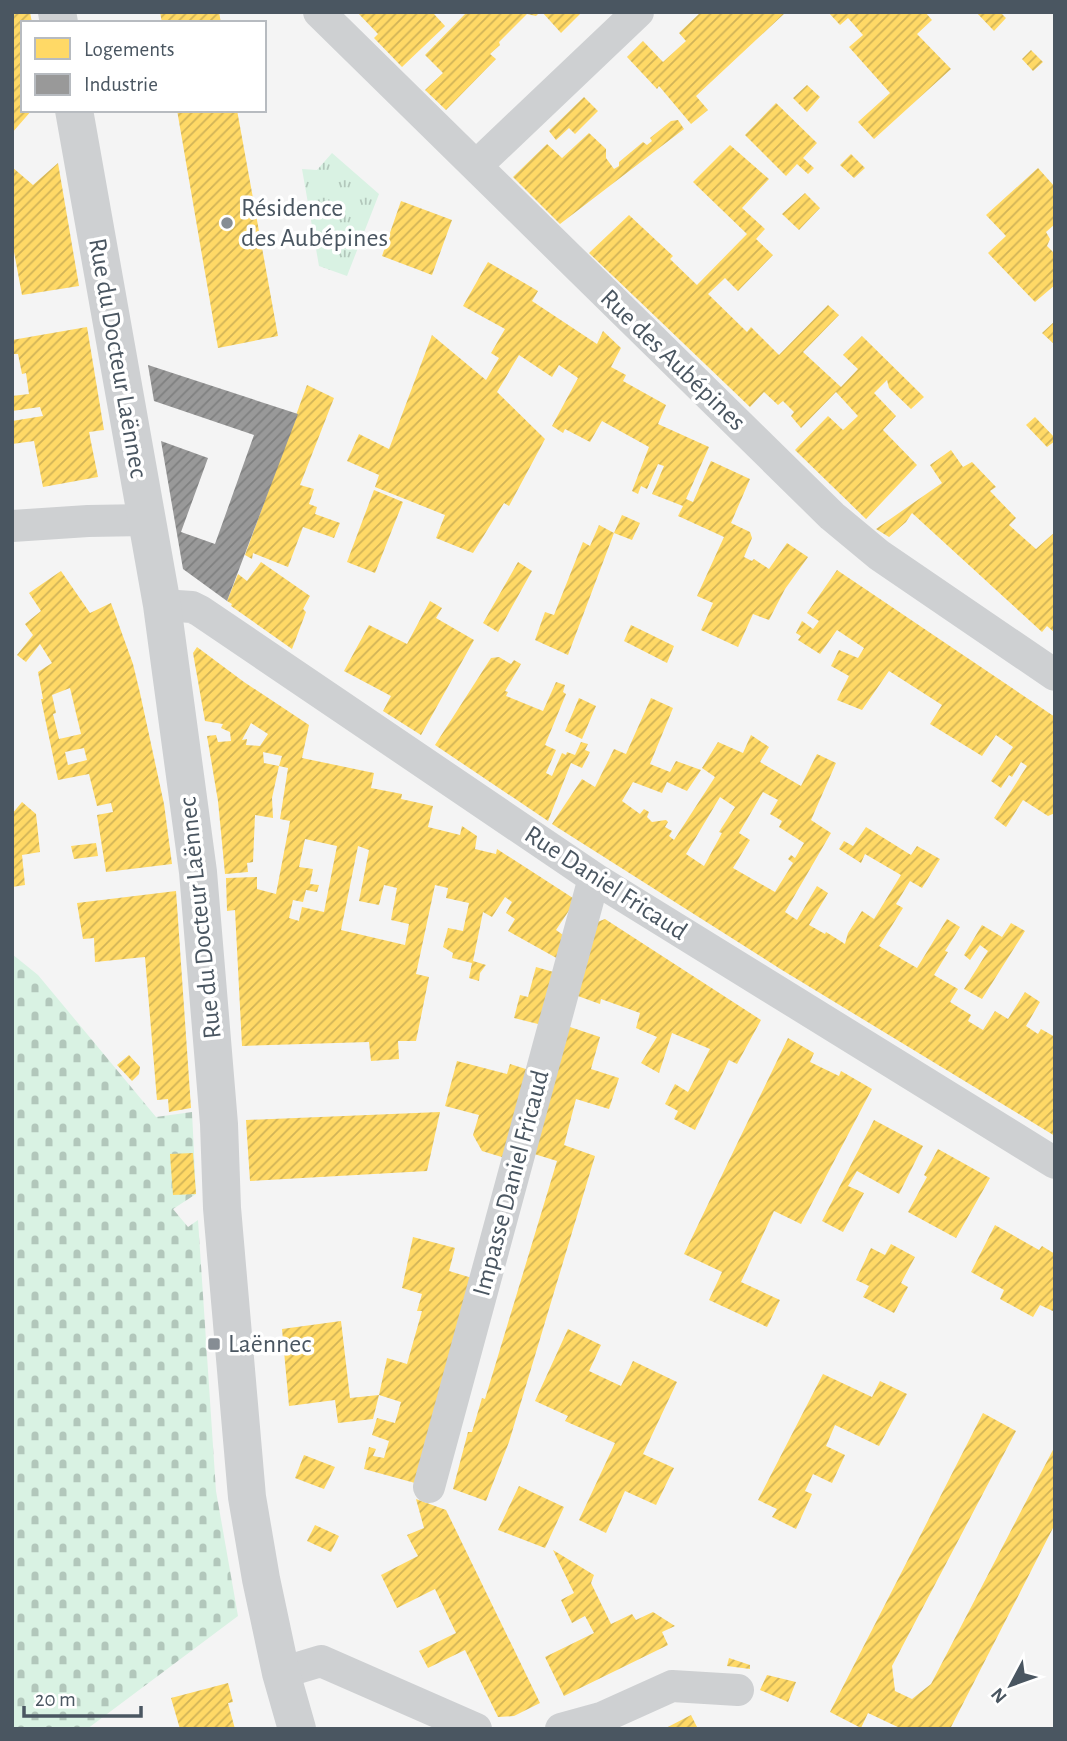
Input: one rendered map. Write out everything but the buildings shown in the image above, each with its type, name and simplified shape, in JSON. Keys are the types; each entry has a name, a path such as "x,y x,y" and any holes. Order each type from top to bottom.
{"street":[{"name":"Rue des Aubépines","path":"319,12 832,516 879,555 1055,675"},
{"path":"476,166 638,12"},
{"name":"Rue du Docteur Laënnec","path":"74,112 162,605 198,872 219,1124 223,1222 247,1497 281,1673 297,1729"},
{"path":"12,526 146,520"},
{"name":"Rue Daniel Fricaud","path":"162,605 192,607 200,611 594,878 1055,1163"},
{"name":"Impasse Daniel Fricaud","path":"429,1487 594,878"},
{"path":"281,1673 321,1661 476,1729"},
{"path":"562,1729 601,1718 672,1686 738,1690"}],"green space":[{"path":"332,153 379,194 347,276 319,266 302,169 317,170"},
{"path":"12,954 38,975 156,1117 192,1112 196,1194 173,1209 188,1227 198,1220 216,1491 238,1616 87,1729 12,1729"}],"place":[{"name":"Résidence des Aubépines","path":"227,223"},
{"name":"Laënnec","path":"214,1344"}]}
